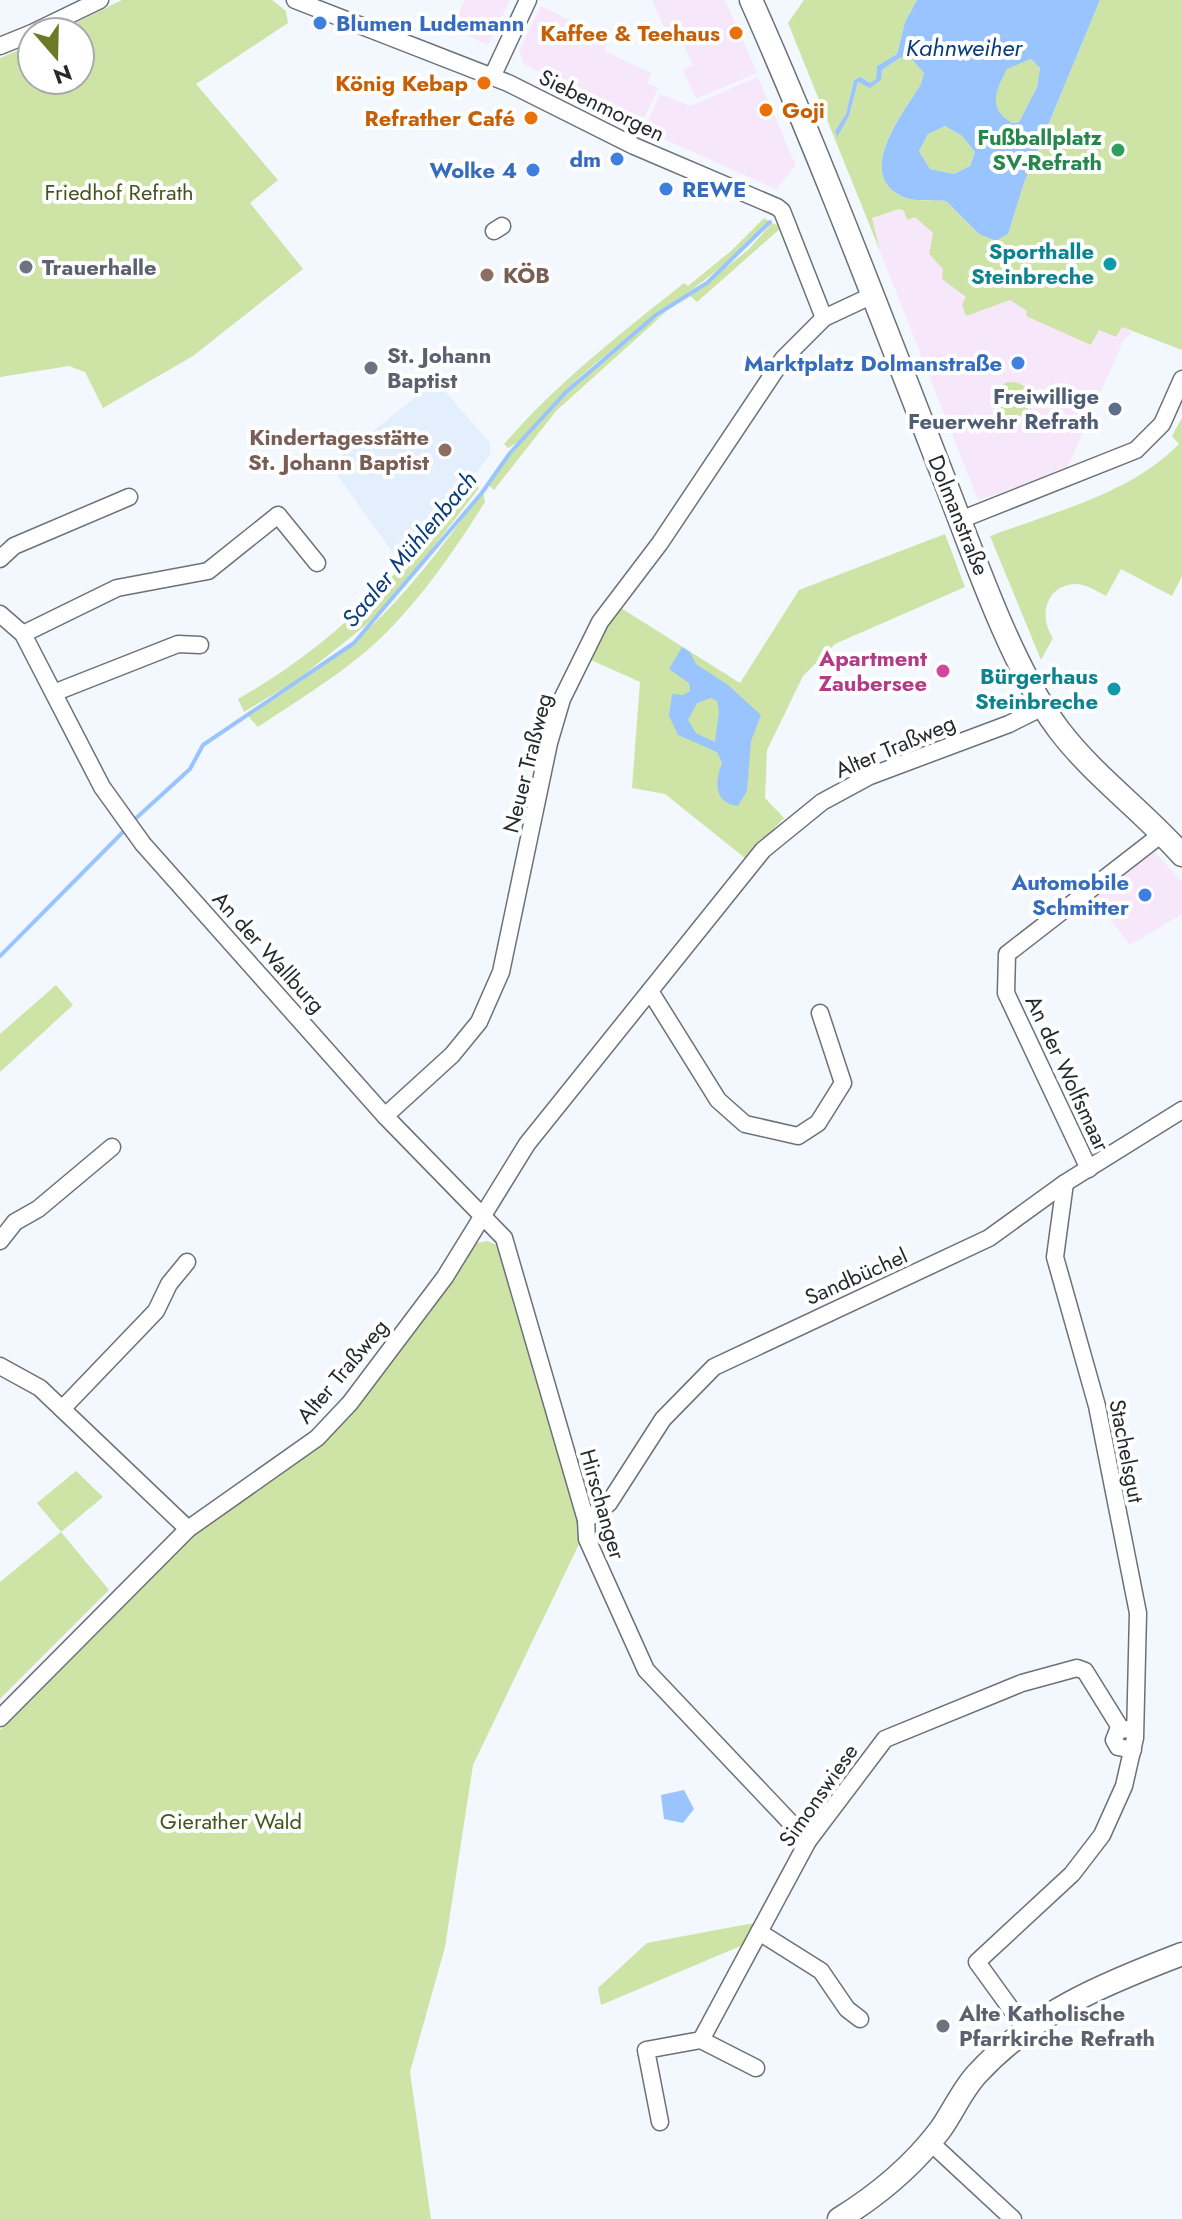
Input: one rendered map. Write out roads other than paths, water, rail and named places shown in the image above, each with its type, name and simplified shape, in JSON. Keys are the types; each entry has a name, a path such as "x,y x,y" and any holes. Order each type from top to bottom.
{"main road":[{"name":"Dolmanstraße","path":"751,0 831,186 960,520 1010,639 1045,706 1075,748 1182,855"},
{"path":"839,2219 896,2179 930,2142 978,2073 1027,2031 1081,1995 1182,1954"}],"street":[{"path":"66,16 100,0"},
{"name":"Siebenmorgen","path":"295,0 492,77 782,211 824,318"},
{"path":"492,77 528,0"},
{"name":"Neuer Traßweg","path":"385,1116 452,1055 479,1022 490,997 504,959 549,743 562,699 600,622 660,543 761,387 790,350 824,318 873,295"},
{"path":"960,520 1136,450 1162,424 1182,379"},
{"path":"0,559 14,546 129,497"},
{"path":"23,634 117,588 208,571 278,515 317,563"},
{"name":"An der Wallburg","path":"0,614 23,634 56,692 102,787 140,839 385,1116 484,1216"},
{"path":"56,692 178,644 200,645"},
{"name":"Alter Traßweg","path":"0,1718 188,1529 317,1438 350,1403 445,1277 527,1144 763,850 822,802 870,776 1009,724 1045,706"},
{"name":"An der Wolfsmaar","path":"1089,1169 1006,993 1007,954 1163,833"},
{"path":"650,991 718,1100 745,1124 798,1136 818,1123 843,1083 820,1013"},
{"name":"Sandbüchel","path":"586,1520 609,1503 663,1419 714,1367 989,1238 1065,1183 1182,1110"},
{"path":"0,1241 15,1222 38,1209 112,1147"},
{"name":"Stachelsgut","path":"1027,2031 977,1962 1072,1874 1102,1835 1124,1786 1133,1750 1128,1729 1138,1613 1097,1406 1055,1257 1065,1183"},
{"name":"Hirschanger","path":"484,1216 504,1238 586,1520 587,1539 646,1670 808,1841"},
{"path":"62,1409 156,1311 169,1284 187,1262"},
{"path":"0,1366 40,1388 188,1529"},
{"name":"Simonswiese","path":"701,2040 808,1841 885,1739 1022,1683 1077,1668 1085,1671 1128,1729"},
{"path":"759,1932 821,1971 847,2009 860,2019"},
{"path":"660,2122 646,2050 701,2040 756,2068"},
{"path":"930,2142 1013,2219"}],"water":[{"name":"Kahnweiher","path":"917,0 1100,0 1024,183 1008,234 996,241 979,234 946,201 903,197 889,187 882,174 887,143 921,84 924,73 910,57 901,57 882,70 881,80 870,88 858,82 849,116 837,137 835,131 846,114 854,80 861,77 870,83 876,79 877,66 897,54 905,22","holes":["1031,59 1040,68 1037,87 1019,122 1012,123 999,111 997,91 1007,69","945,126 962,136 975,152 970,166 954,174 930,169 919,151 928,134"]},
{"path":"682,647 690,652 696,664 728,685 761,715 751,741 747,791 738,806 724,801 720,796 717,784 722,763 717,752 678,735 669,716 672,694 683,695 690,691 689,683 669,669","holes":["711,698 717,701 719,712 715,742 696,733 688,720 697,703"]},
{"path":"684,1790 694,1809 683,1823 664,1819 661,1795"}],"waterway":[{"name":"Saaler Mühlenbach","path":"134,820 190,769 203,745 354,643 481,494 510,453 566,392 656,315 707,283 770,222"},
{"name":"Saaler Mühlenbach","path":"0,956 125,830"}],"place":[{"name":"Blumen Ludemann","path":"320,23"},
{"name":"Kaffee & Teehaus","path":"736,33"},
{"name":"König Kebap","path":"484,83"},
{"name":"Goji","path":"766,110"},
{"name":"Refrather Café","path":"531,118"},
{"name":"Fußballplatz SV-Refrath","path":"1118,150"},
{"name":"dm","path":"617,159"},
{"name":"Wolke 4","path":"533,170"},
{"name":"REWE","path":"666,189"},
{"name":"Sporthalle Steinbreche","path":"1110,264"},
{"name":"Trauerhalle","path":"26,267"},
{"name":"KÖB","path":"487,275"},
{"name":"Marktplatz Dolmanstraße","path":"1018,363"},
{"name":"St. Johann Baptist","path":"371,368"},
{"name":"Freiwillige Feuerwehr Refrath","path":"1115,409"},
{"name":"Kindertagesstätte St. Johann Baptist","path":"445,450"},
{"name":"Apartment Zaubersee","path":"943,671"},
{"name":"Bürgerhaus Steinbreche","path":"1114,689"},
{"name":"Automobile Schmitter","path":"1145,895"},
{"name":"Alte Katholische Pfarrkirche Refrath","path":"943,2026"}],"park label":[{"name":"Friedhof Refrath","path":"119,192"},
{"name":"Gierather Wald","path":"231,1821"}]}
